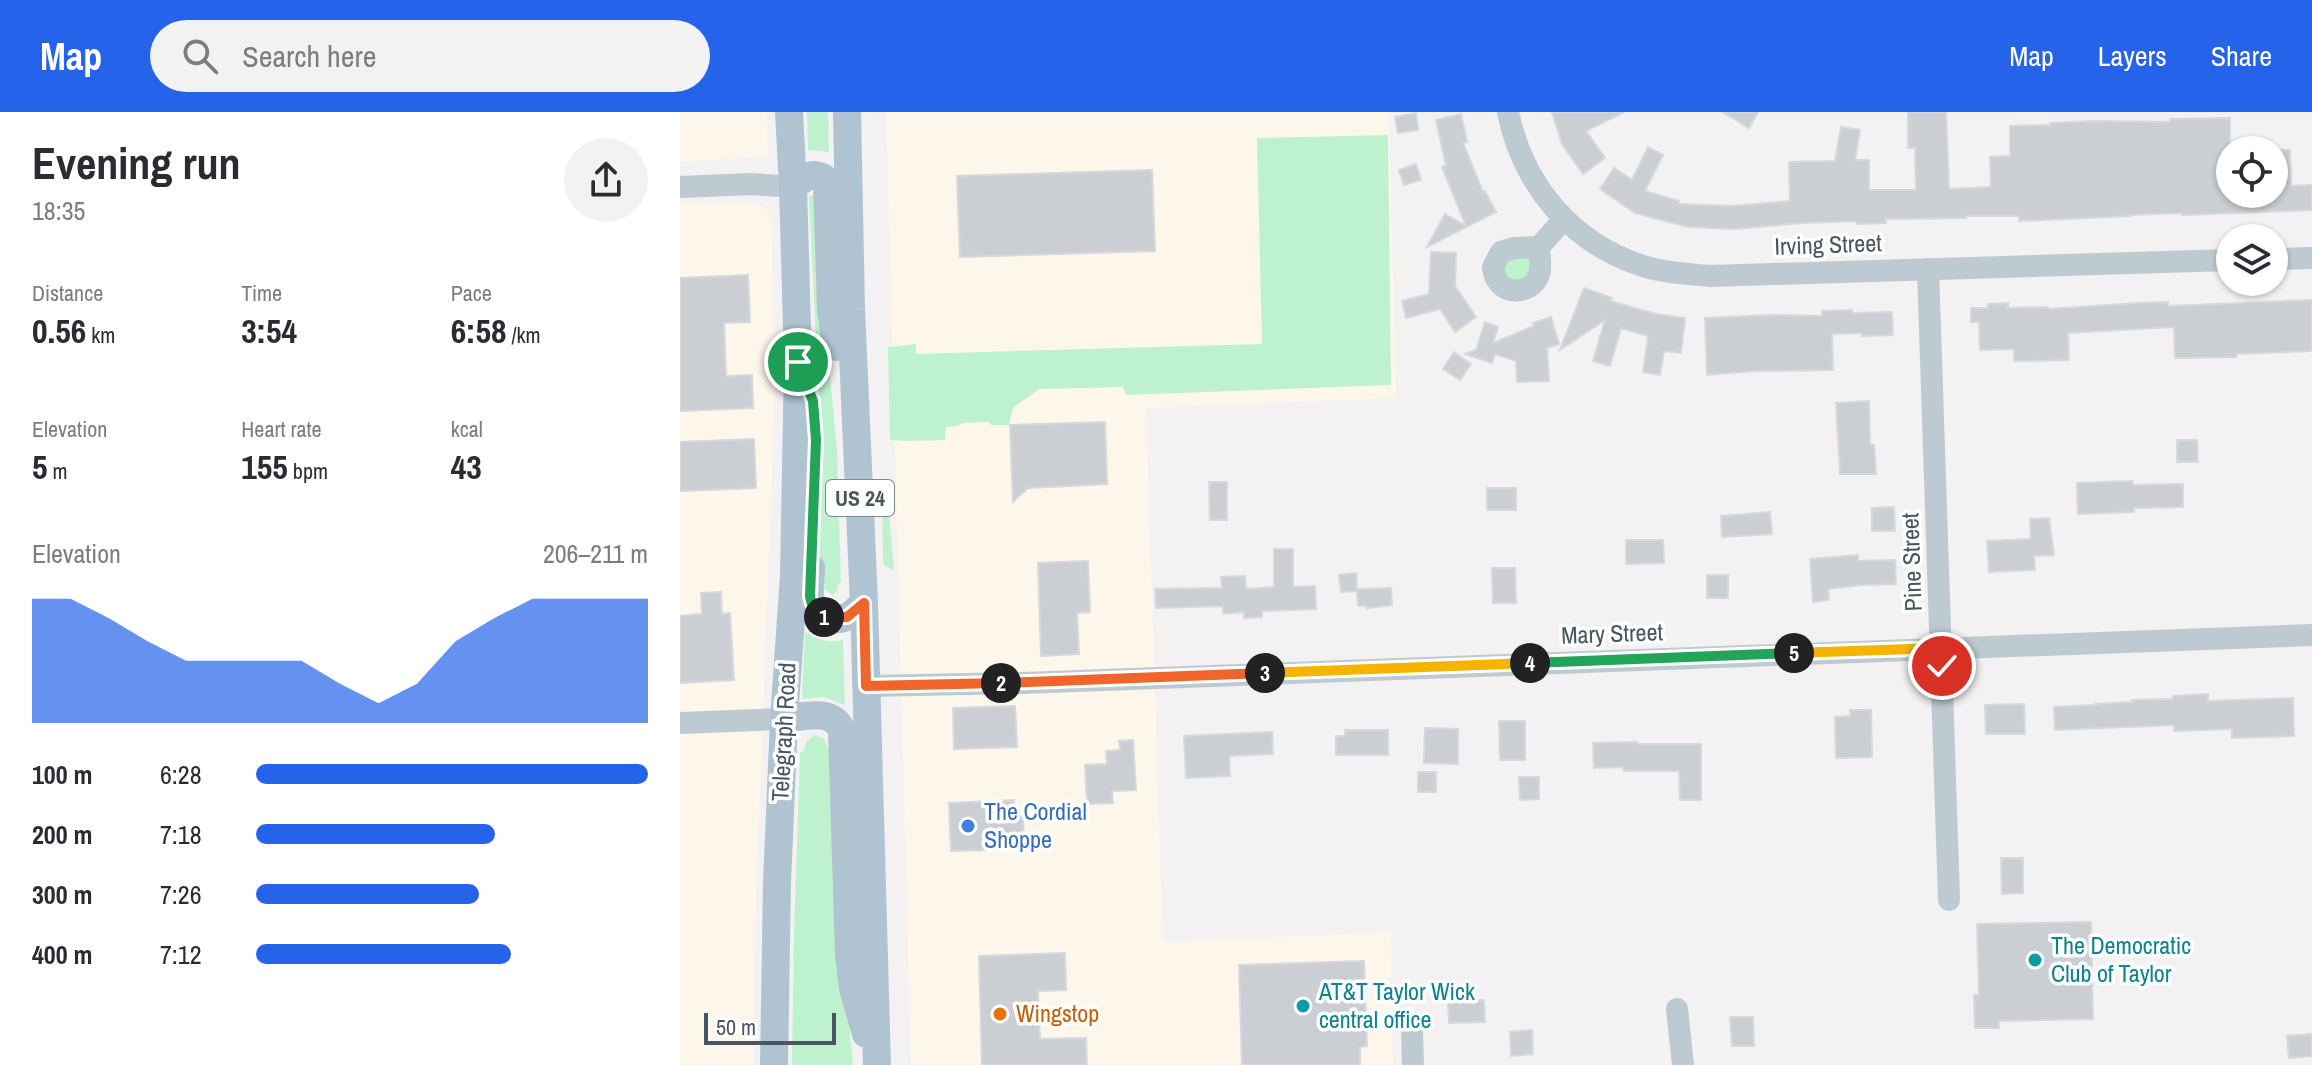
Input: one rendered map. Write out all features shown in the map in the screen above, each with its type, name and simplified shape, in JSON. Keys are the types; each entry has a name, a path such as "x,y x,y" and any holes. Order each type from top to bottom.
{"main road":[{"name":"Telegraph Road","path":"774,1065 777,883 794,576 798,362 789,112"},
{"name":"US 24","path":"847,112 876,1065"},
{"path":"793,187 813,174 825,179 827,186 834,341 855,405"},
{"path":"798,362 813,401 816,440 811,605 824,618 837,619 847,617 864,603"},
{"path":"784,719 828,716 837,721 842,731 849,954 853,988 876,1065"}],"street":[{"name":"Irving Street","path":"1508,112 1514,140 1527,168 1544,197 1564,219 1618,256 1643,266 1676,273 1710,276 2216,260"},
{"path":"680,187 752,184 793,187"},
{"path":"1539,247 1564,219"},
{"path":"2288,259 2312,258"},
{"name":"Pine Street","path":"1928,269 1949,900"},
{"name":"Mary Street","path":"866,686 1024,683 2312,635"},
{"path":"680,723 784,719"},
{"path":"1677,1009 1683,1065"},
{"path":"1412,1031 1413,1065"}],"shaded area":[{"path":"680,112 767,112 768,157 680,162"},
{"path":"886,112 1389,112 1396,398 1146,408 1163,942 1391,932 1393,1065 911,1065"},
{"path":"680,204 759,204 771,214 775,392 754,955 754,1065 680,1065"}],"green space":[{"path":"807,112 828,112 829,152 808,150"},
{"path":"1388,135 1391,385 1126,395 1123,387 1039,389 1013,408 1009,425 963,423 946,427 945,440 890,440 888,347 916,344 916,354 1262,344 1257,138"},
{"path":"809,195 816,196 837,450 841,583 833,595 824,589 821,575 817,575 821,441"},
{"path":"1529,252 1532,274 1512,285 1501,267 1504,259"},
{"path":"886,478 894,571 884,565 883,558 882,487"},
{"path":"805,632 823,640 843,640 845,705 823,697 802,699"},
{"path":"814,735 823,738 832,755 843,954 853,1065 792,1065 800,752 804,751 806,742"}],"building":[{"path":"1552,112 1624,112 1586,131 1605,158 1583,174 1562,144"},
{"path":"1723,112 1758,112 1749,128"},
{"path":"1908,112 1946,112 1949,189 1991,187 1990,157 2010,156 2010,126 2230,118 2230,136 2216,136 2216,208 2288,208 2290,150 2291,186 2312,185 2312,210 2019,221 2019,216 1966,216 1885,219 1886,223 1802,223 1734,229 1688,227 1635,213 1600,189 1614,168 1632,180 1648,147 1663,155 1645,191 1679,201 1678,204 1733,206 1790,201 1789,162 1835,161 1841,127 1860,130 1855,160 1869,160 1869,190 1916,190 1915,148 1908,148"},
{"path":"1416,113 1418,130 1398,133 1395,117"},
{"path":"1461,114 1467,142 1463,143 1483,192 1496,212 1427,247 1445,214 1466,226 1442,167 1446,165 1436,120"},
{"path":"1416,164 1421,180 1404,185 1399,170"},
{"path":"1152,170 1155,251 960,257 957,176"},
{"path":"1431,252 1456,253 1455,286 1476,317 1455,332 1440,309 1406,318 1402,301 1429,294"},
{"path":"748,275 750,322 724,323 726,376 752,375 753,408 680,411 680,278"},
{"path":"1584,288 1612,298 1610,301 1656,314 1685,318 1681,353 1664,351 1660,375 1643,372 1648,336 1621,328 1610,366 1593,361 1605,320 1560,350"},
{"path":"2312,300 2312,351 2236,354 2236,357 2175,358 2174,327 2068,333 2069,360 2014,361 2014,349 1980,350 1979,322 1971,322 1971,308 1988,308 1988,304 2008,303 2008,308 2049,309 2168,302 2169,306"},
{"path":"1852,310 1852,313 1892,312 1893,335 1832,334 1833,370 1707,375 1705,318 1822,316 1822,311"},
{"path":"1551,317 1559,344 1547,348 1549,381 1517,382 1516,361 1495,354 1492,363 1465,354 1476,350 1485,322 1498,327 1493,343"},
{"path":"1454,352 1471,364 1460,380 1443,369"},
{"path":"1869,401 1870,445 1874,445 1876,474 1840,474 1836,403"},
{"path":"1105,422 1107,484 1028,488 1013,502 1010,425"},
{"path":"754,439 756,488 680,491 680,442"},
{"path":"2177,440 2197,440 2198,462 2177,462"},
{"path":"2133,481 2133,485 2183,484 2183,507 2078,514 2077,483"},
{"path":"1209,482 1227,482 1227,520 1210,520"},
{"path":"1487,488 1516,488 1516,510 1487,510"},
{"path":"1894,507 1895,531 1872,531 1872,508"},
{"path":"1770,512 1772,534 1722,537 1721,516"},
{"path":"2049,518 2054,555 2034,556 2035,570 1989,572 1987,541 2031,539 2030,519"},
{"path":"1626,540 1663,540 1664,563 1626,564"},
{"path":"1274,549 1293,549 1293,587 1315,586 1316,609 1262,611 1262,617 1244,618 1244,612 1223,614 1223,606 1156,608 1155,589 1222,588 1221,577 1245,576 1246,589 1274,587"},
{"path":"1858,555 1858,561 1895,560 1896,584 1828,589 1829,600 1813,602 1810,559"},
{"path":"1088,561 1090,612 1077,613 1079,654 1041,656 1038,563"},
{"path":"1492,568 1515,568 1516,603 1493,603"},
{"path":"1356,573 1357,589 1391,588 1392,605 1358,606 1357,591 1341,592 1339,575"},
{"path":"1707,575 1728,575 1728,598 1707,598"},
{"path":"721,592 722,614 730,613 734,680 680,683 680,616 702,614 701,593"},
{"path":"2208,694 2208,701 2293,698 2294,736 2232,738 2232,729 2174,731 2174,725 2055,730 2054,707"},
{"path":"2024,704 2025,734 1986,734 1985,705"},
{"path":"1015,706 1017,747 954,749 953,708"},
{"path":"1850,710 1871,710 1872,757 1836,758 1835,717 1850,716"},
{"path":"1499,721 1525,721 1525,760 1500,760"},
{"path":"1425,728 1458,729 1458,764 1424,763"},
{"path":"1345,730 1388,730 1388,755 1336,755 1336,736 1345,736"},
{"path":"1272,732 1273,754 1229,756 1230,776 1186,778 1184,736"},
{"path":"1133,740 1136,790 1112,791 1113,803 1087,804 1085,765 1107,764 1106,751 1120,750 1119,741"},
{"path":"1593,743 1701,744 1701,800 1680,800 1679,771 1594,768"},
{"path":"1418,772 1436,772 1436,792 1418,792"},
{"path":"1519,777 1539,777 1539,799 1520,800"},
{"path":"1014,800 1015,816 1023,816 1024,849 951,851 949,803"},
{"path":"2001,858 2023,858 2023,893 2002,894"},
{"name":"The Democratic Club of Taylor","path":"2091,922 2093,1019 1998,1021 1999,1028 1975,1028 1974,995 1979,995 1977,924"},
{"path":"1065,953 1066,990 1038,991 1040,1039 1086,1038 1087,1065 982,1065 979,956"},
{"name":"AT&T Taylor Wick central office","path":"1364,961 1367,1046 1360,1047 1360,1065 1242,1065 1239,965"},
{"path":"1484,1000 1485,1022 1449,1023 1448,1001"},
{"path":"1730,1017 1753,1017 1754,1046 1732,1046"},
{"path":"1532,1030 1533,1054 1511,1056 1510,1032"},
{"path":"2312,1034 2312,1056 2289,1058 2287,1036"}],"place":[{"name":"The Cordial Shoppe","path":"968,826"},
{"name":"The Democratic Club of Taylor","path":"2035,960"},
{"name":"AT&T Taylor Wick central office","path":"1303,1006"},
{"name":"Wingstop","path":"1000,1014"}],"route":[{"path":"798,362 813,401 816,440 811,605 824,618 837,619 847,617 864,603 866,686 1024,683 1941,648 1942,666"}]}
